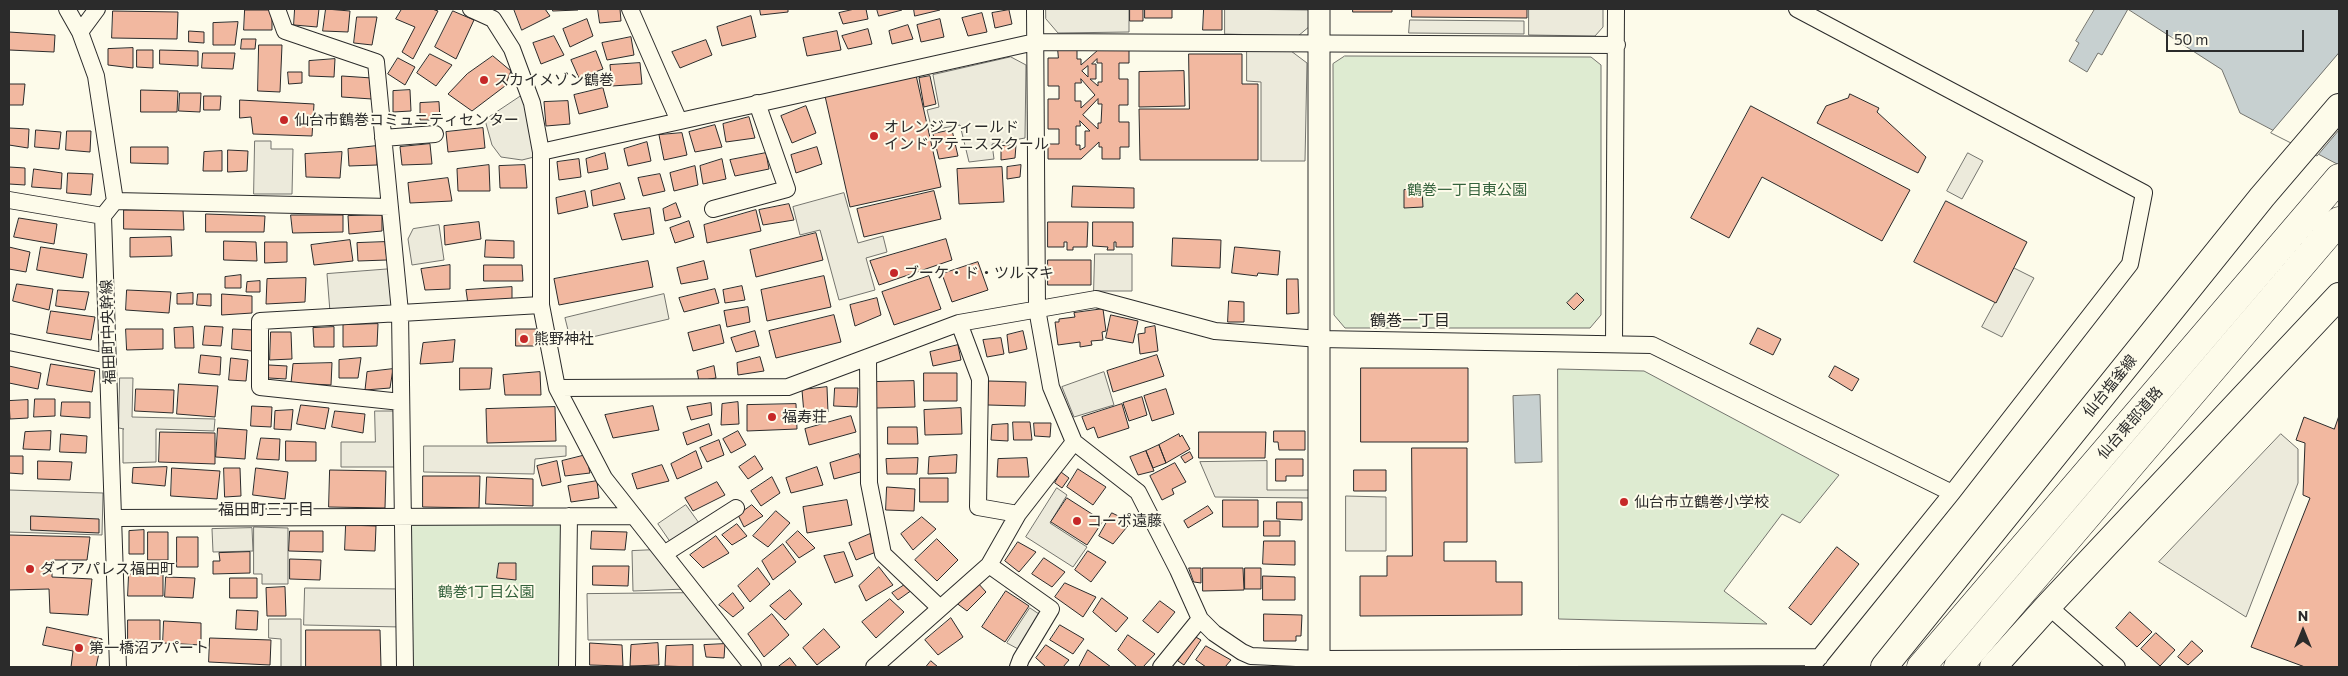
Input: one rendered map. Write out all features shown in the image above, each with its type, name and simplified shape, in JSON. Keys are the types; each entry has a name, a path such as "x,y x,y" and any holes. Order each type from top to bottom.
{"highway":[{"name":"仙台東部道路","path":"1921,667 2339,178"},
{"name":"仙台東部道路","path":"1958,667 2339,221"}],"main road":[{"name":"仙台塩釜線","path":"1884,667 2262,197 2339,107"},
{"path":"1993,667 2339,296"}],"street":[{"path":"9,200 103,216 115,201 96,76 80,32 67,9"},
{"path":"80,32 96,9"},
{"path":"277,9 285,31 376,62 400,312 405,667"},
{"path":"471,9 493,19 512,49 532,103 541,152 541,305 557,388 604,478 753,667"},
{"path":"630,9 680,121"},
{"path":"1035,9 1037,309 1050,387 1074,442 1138,492 1178,570 1200,619 1214,633 1242,652 1246,661 1319,663 1816,662 1952,493 2130,264 2144,193 1797,9"},
{"path":"1319,9 1319,663"},
{"path":"1614,344 1616,9"},
{"path":"541,152 1035,42 1617,45"},
{"path":"713,209 787,189 757,103"},
{"path":"383,138 435,134"},
{"path":"115,201 390,207"},
{"name":"福田町中央幹線","path":"103,216 118,667"},
{"path":"557,388 788,387 960,323 1096,299 1215,331 1320,339 1652,345 1952,493"},
{"path":"402,402 260,387 260,321 541,305"},
{"path":"960,323 980,379 978,507 1018,514"},
{"path":"9,342 108,362"},
{"path":"868,357 869,482 883,554 939,607"},
{"path":"874,667 939,607 989,565 1018,514 1074,442"},
{"path":"664,554 736,508"},
{"path":"567,667 569,516"},
{"path":"114,518 634,516"},
{"path":"989,565 1052,609 1018,667"},
{"path":"2048,606 2117,667"},
{"path":"1161,667 1200,619"}],"green space":[{"name":"鶴巻一丁目東公園","path":"1345,56 1591,57 1601,65 1601,315 1590,328 1345,328 1334,315 1333,64"},
{"path":"1558,369 1644,371 1839,475 1800,523 1782,514 1724,591 1767,624 1559,619"},
{"name":"鶴巻1丁目公園","path":"569,516 567,667 405,667 403,517"}],"shaded area":[{"path":"1046,9 1129,9 1129,32 1058,33 1046,19"},
{"path":"1225,9 1310,10 1310,26 1298,36 1225,34"},
{"path":"1529,9 1603,9 1603,27 1595,36 1529,35"},
{"path":"2095,9 2128,9 2102,55 2098,53 2087,72 2069,61 2079,43 2076,41"},
{"path":"2128,9 2339,9 2339,165 2240,113 2222,70"},
{"path":"1410,20 1524,21 1524,34 1409,33"},
{"path":"1247,51 1291,51 1307,63 1305,161 1261,161 1261,82 1247,81"},
{"path":"1011,57 1026,65 1025,138 992,144 994,159 969,162 960,125 932,130 927,110 939,107 933,75"},
{"path":"524,94 538,156 522,160 501,157 492,145 485,120"},
{"path":"255,141 271,141 271,149 293,149 292,194 254,194"},
{"path":"1968,153 1983,161 1962,199 1947,191"},
{"path":"844,193 858,243 883,236 887,252 866,258 875,290 839,300 820,230 800,235 793,207"},
{"path":"439,225 444,260 412,265 408,239 413,229"},
{"path":"1095,254 1132,254 1132,291 1094,291"},
{"path":"2014,268 2034,278 2002,337 1982,327"},
{"path":"392,269 395,306 330,312 327,274"},
{"path":"664,294 669,319 571,342 565,318"},
{"path":"1104,372 1114,405 1074,417 1062,387"},
{"path":"120,378 133,378 132,417 215,419 214,431 156,429 156,462 123,463 124,429 119,428"},
{"path":"1540,395 1542,462 1515,463 1513,396"},
{"path":"375,411 399,411 398,467 341,467 341,442 375,442"},
{"path":"2281,434 2298,449 2298,483 2246,617 2159,562"},
{"path":"424,446 566,446 566,456 535,459 534,474 424,472"},
{"path":"1267,461 1267,490 1309,490 1310,498 1215,497 1200,462"},
{"path":"1057,488 1067,495 1050,523 1087,547 1073,567 1026,537"},
{"path":"9,490 103,493 102,535 9,532"},
{"path":"1346,496 1386,497 1386,551 1346,551"},
{"path":"686,505 699,523 671,543 658,524"},
{"path":"254,527 288,528 288,584 262,584 262,574 254,574"},
{"path":"252,528 253,551 213,552 212,529"},
{"path":"653,550 686,589 633,591 632,551"},
{"path":"305,588 403,589 402,627 304,625"},
{"path":"686,593 726,639 588,640 587,594"},
{"path":"1030,608 1042,616 1020,650 1007,643"},
{"path":"269,619 301,619 301,667 281,667 281,639 269,638"}],"pier":[{"path":"2339,53 2339,130 2317,156 2271,133"}],"building":[{"path":"295,9 319,9 317,27 294,25"},
{"path":"326,9 350,11 348,32 323,31"},
{"path":"402,9 432,9 438,11 413,59 402,52 415,27 396,19"},
{"path":"514,9 545,9 550,16 522,30"},
{"path":"553,9 578,9 578,10 553,11"},
{"path":"598,9 620,9 621,21 600,23"},
{"path":"760,9 788,9 788,12 761,15"},
{"path":"855,9 866,9 868,19 843,24 839,13"},
{"path":"877,9 902,9 902,10 879,16"},
{"path":"914,9 940,9 940,10 915,16"},
{"path":"1130,9 1143,9 1143,21 1130,21"},
{"path":"1145,9 1172,9 1172,18 1145,18"},
{"path":"1204,9 1222,9 1222,30 1203,30"},
{"path":"1353,9 1392,9 1392,12 1353,12"},
{"path":"1412,9 1527,9 1527,18 1412,17"},
{"path":"245,10 272,10 272,30 244,30"},
{"path":"1009,10 1012,24 995,28 992,13"},
{"path":"113,11 178,12 177,39 112,38"},
{"path":"453,11 474,20 456,59 435,47"},
{"path":"982,13 987,32 968,36 962,18"},
{"path":"751,16 756,37 722,46 717,27"},
{"path":"357,17 377,17 372,45 354,43"},
{"path":"587,19 593,36 570,47 563,29"},
{"path":"940,19 944,37 921,42 917,25"},
{"path":"238,22 235,45 213,45 213,23"},
{"path":"908,25 913,39 892,44 889,31"},
{"path":"868,29 872,44 848,49 842,36"},
{"path":"189,31 204,32 204,43 189,42"},
{"path":"837,31 841,50 807,56 803,38"},
{"path":"9,32 55,35 54,52 9,50"},
{"path":"554,36 564,55 541,64 533,43"},
{"path":"631,37 634,55 607,60 602,43"},
{"path":"242,39 256,39 255,49 241,49"},
{"path":"706,40 712,55 680,68 672,52"},
{"path":"259,45 282,45 280,92 258,91"},
{"path":"133,48 133,68 108,65 108,49"},
{"path":"1058,49 1077,49 1077,59 1081,59 1081,65 1098,50 1129,50 1129,63 1119,63 1119,79 1128,79 1128,105 1119,105 1119,122 1129,122 1129,147 1120,147 1120,159 1102,159 1102,147 1099,147 1099,142 1081,159 1048,159 1048,144 1059,144 1059,129 1048,129 1048,99 1059,99 1059,86 1048,86 1048,58 1058,58","holes":["1097,59 1097,63 1102,63 1102,82 1098,82 1098,86 1090,79 1096,79 1096,64 1092,64","1088,66 1088,77 1082,71","1081,79 1095,95 1081,108 1081,101 1075,101 1075,83 1081,83","1098,99 1098,104 1102,104 1101,123 1098,123 1098,129 1083,115","1080,121 1090,131 1085,131 1085,147 1080,150 1080,145 1076,145 1076,126 1080,126"]},
{"path":"137,50 153,50 153,68 137,67"},
{"path":"160,50 198,51 198,66 160,64"},
{"path":"596,51 603,69 579,78 571,60"},
{"path":"203,53 235,53 233,69 202,68"},
{"path":"430,54 452,65 436,86 417,73"},
{"path":"1189,54 1242,54 1242,84 1258,84 1258,160 1140,160 1139,109 1189,109"},
{"name":"スカイメゾン鶴巻","path":"493,56 511,71 505,86 472,111 448,94 467,74"},
{"path":"398,58 415,67 405,85 388,74"},
{"path":"335,59 334,77 309,76 309,61"},
{"path":"640,63 642,84 612,86 610,65"},
{"path":"1184,71 1185,106 1139,107 1139,72"},
{"path":"288,72 302,72 302,83 289,84"},
{"path":"916,75 941,187 850,207 825,96"},
{"path":"342,76 372,78 372,99 342,97"},
{"path":"930,76 936,104 924,107 919,78"},
{"path":"9,84 25,84 23,105 9,105"},
{"path":"603,88 608,107 579,114 574,95"},
{"path":"141,90 178,91 177,112 141,112"},
{"path":"410,90 411,111 393,112 393,91"},
{"path":"180,93 201,93 200,112 179,111"},
{"path":"1850,94 1879,108 1877,112 1926,157 1918,173 1817,123 1826,106 1848,98"},
{"path":"204,96 221,96 220,110 204,110"},
{"name":"仙台市鶴巻コミュニティセンター","path":"240,100 314,104 312,136 253,134 251,117 240,118"},
{"path":"568,101 570,124 546,126 544,102"},
{"path":"439,102 440,120 420,120 420,103"},
{"path":"806,106 816,133 792,143 781,116"},
{"path":"1751,106 1910,190 1882,241 1762,177 1729,238 1691,218"},
{"path":"749,117 755,138 726,142 723,124"},
{"path":"715,125 722,147 695,152 689,132"},
{"path":"9,128 29,129 28,148 9,145"},
{"path":"483,128 485,148 448,152 446,132"},
{"path":"36,130 61,132 59,149 35,147"},
{"path":"952,130 958,156 939,159 933,134"},
{"path":"67,131 91,131 90,152 66,150"},
{"path":"682,133 687,155 664,160 659,135"},
{"path":"647,142 651,161 628,166 624,149"},
{"path":"430,144 432,164 402,165 400,147"},
{"path":"1016,145 1015,158 1001,160 1001,146"},
{"path":"377,146 377,165 349,166 348,149"},
{"path":"131,147 168,147 168,164 131,163"},
{"path":"817,147 822,164 796,173 791,155"},
{"path":"228,150 248,151 247,171 228,172"},
{"path":"222,151 222,171 203,171 204,152"},
{"path":"342,152 340,178 306,177 305,154"},
{"path":"605,153 608,169 588,173 586,159"},
{"path":"766,153 769,169 735,176 730,160"},
{"path":"579,159 581,177 559,180 557,162"},
{"path":"722,159 726,179 703,184 700,166"},
{"path":"489,165 490,191 458,191 457,169"},
{"path":"525,165 527,188 500,188 499,166"},
{"path":"1021,165 1020,177 1007,179 1007,167"},
{"path":"695,166 698,185 674,191 670,173"},
{"path":"9,167 25,168 25,185 9,184"},
{"path":"1002,167 1004,202 959,204 957,169"},
{"path":"34,169 62,173 61,189 32,187"},
{"path":"68,173 93,174 91,195 67,193"},
{"path":"660,174 665,191 643,196 638,178"},
{"path":"448,178 452,201 410,203 408,183"},
{"path":"620,183 625,199 593,206 591,191"},
{"path":"1073,186 1134,188 1134,208 1072,207"},
{"path":"1422,189 1423,207 1404,208 1404,190"},
{"path":"585,191 588,207 558,214 556,198"},
{"path":"934,191 941,219 864,237 857,209"},
{"path":"1946,201 2027,242 1996,303 1914,262"},
{"path":"676,203 681,217 665,221 663,209"},
{"path":"789,204 794,220 763,225 759,210"},
{"path":"650,208 654,234 622,240 614,214"},
{"path":"124,210 183,210 184,230 124,229"},
{"path":"756,210 761,231 707,243 704,225"},
{"path":"206,214 265,216 264,232 206,232"},
{"path":"291,215 343,215 343,232 293,233"},
{"path":"382,215 382,231 349,234 348,216"},
{"path":"19,218 57,224 54,244 14,237"},
{"path":"689,221 694,237 675,243 670,228"},
{"path":"479,222 481,239 445,245 444,226"},
{"path":"1048,222 1088,222 1087,247 1073,247 1073,250 1067,250 1067,242 1064,242 1064,247 1048,247"},
{"path":"1093,222 1133,222 1133,247 1116,247 1116,242 1114,242 1114,250 1107,250 1108,247 1093,246"},
{"path":"816,233 823,260 756,277 750,250"},
{"path":"171,237 172,256 130,257 130,238"},
{"path":"1173,238 1221,240 1220,268 1172,266"},
{"name":"ブーケ・ド・ツルマキ","path":"946,239 952,260 879,285 870,261"},
{"path":"350,240 353,261 314,265 311,245"},
{"path":"486,240 514,241 514,258 485,257"},
{"path":"224,241 256,242 257,261 224,260"},
{"path":"265,242 287,242 287,262 265,263"},
{"path":"385,242 387,260 358,261 357,243"},
{"path":"9,247 30,252 26,272 9,269"},
{"path":"41,247 87,254 83,278 37,270"},
{"path":"1235,247 1280,251 1278,275 1258,273 1257,276 1232,273"},
{"path":"1048,260 1091,260 1091,285 1048,285"},
{"path":"648,261 653,287 559,305 554,279"},
{"path":"704,261 708,279 681,284 677,268"},
{"path":"978,262 988,290 952,302 942,274"},
{"path":"450,265 450,289 425,290 421,269"},
{"path":"484,265 522,265 523,281 484,281"},
{"path":"241,275 241,288 225,288 225,277"},
{"path":"824,276 831,307 767,321 761,290"},
{"path":"929,276 941,309 894,325 882,292"},
{"path":"306,278 305,302 266,304 267,279"},
{"path":"1287,279 1298,279 1299,313 1287,314"},
{"path":"260,281 260,292 246,292 247,282"},
{"path":"17,284 53,289 49,310 13,301"},
{"path":"742,286 745,300 725,303 723,290"},
{"path":"512,287 512,301 468,304 466,290"},
{"path":"715,289 719,303 684,312 679,298"},
{"path":"58,290 89,292 85,310 56,306"},
{"path":"127,290 171,292 169,313 126,310"},
{"path":"193,293 193,304 177,304 177,294"},
{"path":"1577,293 1584,300 1574,310 1567,303"},
{"path":"198,294 211,294 211,306 197,305"},
{"path":"222,294 252,296 252,313 222,315"},
{"path":"877,298 881,315 855,326 850,305"},
{"path":"1229,301 1244,302 1244,322 1228,322"},
{"path":"748,307 750,322 727,327 724,311"},
{"path":"1103,309 1106,331 1102,332 1103,340 1091,341 1092,345 1080,347 1080,342 1058,345 1055,322 1059,322 1059,319 1075,317 1074,313"},
{"path":"51,311 95,317 91,340 47,333"},
{"path":"834,315 841,342 776,358 769,331"},
{"path":"1111,315 1138,321 1133,343 1106,338"},
{"path":"378,324 377,346 343,347 343,325"},
{"path":"720,325 724,343 693,351 688,333"},
{"path":"205,326 223,327 221,346 203,345"},
{"path":"1155,326 1158,351 1140,354 1138,334 1145,333 1145,328"},
{"path":"193,327 194,348 175,348 174,328"},
{"path":"334,327 334,347 314,347 313,328"},
{"path":"1758,328 1781,339 1773,355 1750,344"},
{"path":"126,329 163,329 163,349 127,350"},
{"path":"233,329 254,330 252,351 232,349"},
{"path":"516,329 536,329 537,346 516,346"},
{"path":"755,331 759,346 736,352 731,338"},
{"path":"1023,331 1027,349 1009,353 1007,335"},
{"path":"271,332 291,332 292,359 270,360"},
{"path":"1001,338 1004,354 987,357 983,340"},
{"path":"455,340 453,362 420,364 423,343"},
{"path":"958,345 961,360 933,366 930,352"},
{"path":"201,355 221,357 220,375 199,373"},
{"path":"1157,355 1164,376 1113,392 1107,371"},
{"path":"760,357 764,371 738,375 737,363"},
{"path":"231,358 248,360 246,381 229,380"},
{"path":"361,358 358,378 339,378 339,360"},
{"path":"332,363 331,385 291,383 293,364"},
{"path":"51,364 95,371 92,392 47,385"},
{"path":"269,365 287,366 286,379 269,378"},
{"path":"9,366 41,373 38,389 9,383"},
{"path":"714,366 716,378 699,381 697,371"},
{"path":"1835,366 1859,379 1852,391 1829,377"},
{"path":"460,368 492,368 490,389 460,390"},
{"path":"1361,368 1468,368 1468,442 1361,442"},
{"path":"393,369 390,388 365,390 367,372"},
{"path":"540,372 541,395 505,395 503,375"},
{"path":"924,373 957,373 957,401 924,401"},
{"path":"914,381 915,407 876,408 875,382"},
{"path":"989,381 1026,382 1025,406 988,405"},
{"path":"179,384 218,386 215,417 177,414"},
{"path":"827,387 828,412 804,414 802,390"},
{"path":"835,388 858,388 857,407 834,406"},
{"path":"136,389 174,390 173,413 135,411"},
{"path":"1166,389 1174,414 1152,421 1144,396"},
{"path":"1142,397 1147,415 1129,421 1123,403"},
{"path":"35,399 55,399 55,416 34,417"},
{"path":"28,400 28,418 10,419 9,401"},
{"path":"62,402 90,402 90,418 61,416"},
{"path":"738,402 739,424 721,425 722,404"},
{"path":"711,403 712,415 691,420 687,407"},
{"name":"福寿荘","path":"796,404 797,429 747,431 747,405"},
{"path":"1122,404 1129,428 1098,438 1094,427 1087,430 1082,417"},
{"path":"301,405 329,408 325,429 297,424"},
{"path":"252,406 272,407 271,427 251,426"},
{"path":"653,406 659,430 613,438 605,415"},
{"path":"555,407 556,441 487,443 486,409"},
{"path":"961,408 962,434 925,435 924,410"},
{"path":"293,410 291,430 274,429 275,411"},
{"path":"335,411 365,414 363,433 332,427"},
{"path":"851,416 856,432 809,445 805,429"},
{"path":"2339,416 2339,667 2305,667 2251,647 2310,498 2303,495 2305,443 2296,440 2304,417 2334,429"},
{"path":"1013,422 1030,422 1032,440 1014,440"},
{"path":"1034,423 1051,423 1050,437 1035,436"},
{"path":"709,424 712,435 687,445 683,433"},
{"path":"1008,424 1008,441 991,440 992,425"},
{"path":"888,427 917,427 918,444 888,444"},
{"path":"218,428 247,430 245,459 216,457"},
{"path":"51,431 50,450 23,449 25,432"},
{"path":"738,431 746,445 731,453 723,439"},
{"path":"1274,431 1305,431 1305,450 1279,450 1278,442 1274,442"},
{"path":"160,432 215,433 215,464 159,462"},
{"path":"1199,432 1266,432 1265,458 1199,458"},
{"path":"61,434 87,436 86,453 60,452"},
{"path":"1179,434 1180,437 1182,435 1190,449 1166,463 1159,445"},
{"path":"261,438 280,439 279,460 257,459"},
{"path":"719,440 724,455 707,462 700,448"},
{"path":"286,441 316,442 316,461 286,461"},
{"path":"1159,445 1166,463 1153,468 1146,451"},
{"path":"1412,448 1467,448 1467,542 1444,542 1444,561 1496,561 1496,582 1522,582 1522,615 1360,616 1360,576 1387,576 1387,556 1412,556"},
{"path":"696,451 702,468 677,479 671,464"},
{"path":"1146,451 1154,471 1138,475 1130,457"},
{"path":"1190,452 1193,458 1185,463 1181,457"},
{"path":"859,454 864,471 834,479 830,463"},
{"path":"586,455 590,473 565,476 562,461"},
{"path":"957,455 956,473 928,474 929,457"},
{"path":"9,456 23,456 23,474 9,473"},
{"path":"755,456 763,469 748,479 739,467"},
{"path":"918,458 917,474 887,474 886,459"},
{"path":"1027,458 1029,477 997,477 998,459"},
{"path":"1276,459 1303,459 1303,476 1286,476 1286,481 1276,481"},
{"path":"38,461 72,462 70,480 38,479"},
{"path":"557,461 561,482 542,486 537,466"},
{"path":"1175,463 1186,482 1172,489 1174,494 1162,500 1150,476"},
{"path":"662,465 669,481 637,489 632,474"},
{"path":"167,467 165,486 132,483 133,468"},
{"path":"817,467 823,485 791,493 786,478"},
{"path":"172,468 220,471 217,499 171,496"},
{"path":"224,468 240,468 241,496 225,497"},
{"path":"256,468 288,472 285,499 253,495"},
{"path":"1078,469 1106,487 1093,505 1067,487"},
{"path":"330,470 386,471 385,508 329,507"},
{"path":"1354,470 1386,470 1386,491 1354,491"},
{"path":"1061,472 1069,478 1062,488 1055,483"},
{"path":"423,476 480,476 479,508 423,507"},
{"path":"487,477 533,479 533,506 486,504"},
{"path":"772,477 780,493 761,506 751,491"},
{"path":"920,478 948,478 948,502 920,502"},
{"path":"597,481 599,498 571,502 568,486"},
{"path":"717,482 725,495 693,511 685,498"},
{"path":"887,487 915,489 914,511 886,510"},
{"name":"コーポ遠藤","path":"1067,498 1103,521 1087,545 1051,522"},
{"path":"847,500 852,525 807,533 803,507"},
{"path":"1223,500 1258,500 1258,527 1223,527"},
{"path":"1277,502 1302,502 1302,520 1277,519"},
{"path":"752,505 763,516 744,527 738,515"},
{"path":"1208,506 1213,513 1188,528 1184,521"},
{"path":"776,511 790,523 768,547 753,536"},
{"path":"1112,513 1131,522 1113,544 1099,536"},
{"path":"31,516 99,519 99,533 31,530"},
{"path":"922,517 936,529 913,550 901,534"},
{"path":"1264,521 1280,521 1280,536 1264,536"},
{"path":"737,524 747,536 732,545 722,535"},
{"path":"346,525 376,526 375,551 345,550"},
{"path":"144,530 144,554 129,554 129,531"},
{"path":"290,531 323,531 323,552 289,551"},
{"path":"592,531 627,532 625,550 591,549"},
{"path":"798,531 815,548 799,558 786,542"},
{"path":"148,532 168,532 168,560 148,560"},
{"path":"870,534 876,552 856,560 849,543"},
{"name":"ダイアパレス福田町","path":"9,535 90,537 87,560 52,560 52,577 92,579 88,615 50,613 49,589 9,590"},
{"path":"716,536 729,553 703,568 690,555"},
{"path":"177,537 198,537 198,567 177,567"},
{"path":"937,539 958,560 937,581 915,560"},
{"path":"1264,541 1295,541 1295,565 1263,564"},
{"path":"1018,542 1036,552 1019,572 1005,561"},
{"path":"783,544 796,562 773,580 762,561"},
{"path":"1837,547 1859,564 1811,625 1789,608"},
{"path":"1088,551 1106,562 1091,582 1075,570"},
{"path":"250,552 250,573 213,574 213,561 220,561 219,553"},
{"path":"844,552 853,576 835,583 824,556"},
{"path":"1044,558 1065,572 1052,587 1032,574"},
{"path":"290,559 321,560 320,580 290,579"},
{"path":"499,563 516,563 516,580 497,578"},
{"path":"593,566 629,566 628,586 593,585"},
{"path":"879,567 893,585 866,601 859,586"},
{"path":"758,568 770,584 750,602 738,586"},
{"path":"1189,568 1201,568 1201,583 1194,582"},
{"path":"1203,568 1243,568 1244,590 1203,591"},
{"path":"1245,568 1261,568 1261,589 1245,589"},
{"path":"129,574 163,575 163,596 128,596"},
{"path":"1263,576 1295,577 1295,600 1263,600"},
{"path":"166,577 195,578 193,598 165,597"},
{"path":"230,578 257,578 257,598 230,598"},
{"path":"977,582 986,592 967,611 955,602"},
{"path":"1065,583 1096,597 1083,617 1055,597"},
{"path":"906,584 912,590 898,600 892,593"},
{"path":"285,587 286,616 267,616 266,588"},
{"path":"790,590 802,604 785,620 770,606"},
{"path":"1006,591 1029,606 1005,642 982,627"},
{"path":"733,593 744,608 733,617 719,605"},
{"path":"1102,598 1128,618 1116,632 1093,612"},
{"path":"890,599 904,612 876,638 862,622"},
{"path":"1160,601 1175,612 1158,633 1143,621"},
{"path":"237,610 258,611 257,630 236,629"},
{"path":"2130,612 2152,632 2137,647 2116,628"},
{"path":"772,614 789,635 764,657 748,634"},
{"path":"1264,614 1302,615 1301,636 1296,636 1296,641 1264,641"},
{"path":"951,618 963,637 938,655 925,640"},
{"path":"128,620 160,620 160,641 128,640"},
{"path":"164,621 201,623 201,645 163,643"},
{"path":"1060,625 1084,639 1073,654 1050,640"},
{"name":"第一橋沼アパート","path":"47,627 102,639 96,667 71,667 73,651 43,645"},
{"path":"824,629 840,647 817,665 803,648"},
{"path":"306,630 380,630 381,667 306,667"},
{"path":"2156,633 2175,650 2160,666 2141,649"},
{"path":"1128,635 1155,654 1143,667 1137,667 1118,650"},
{"path":"1194,636 1201,640 1184,665 1178,661"},
{"path":"210,638 271,640 270,665 209,662"},
{"path":"2192,641 2203,651 2188,665 2178,657"},
{"path":"590,643 622,645 623,666 590,665"},
{"path":"658,643 659,665 630,666 631,645"},
{"path":"725,644 724,658 706,657 704,645"},
{"path":"693,645 693,667 665,666 666,646"},
{"path":"1046,645 1069,660 1063,667 1046,667 1036,658"},
{"path":"1206,646 1231,660 1225,667 1206,667 1196,660"},
{"path":"1088,650 1111,667 1079,667"},
{"path":"790,658 797,667 778,667"},
{"path":"931,661 938,667 926,667"}],"place":[{"name":"スカイメゾン鶴巻","path":"484,80"},
{"name":"仙台市鶴巻コミュニティセンター","path":"284,120"},
{"name":"オレンジフィールド インドアテニススクール","path":"874,136"},
{"name":"ブーケ・ド・ツルマキ","path":"894,273"},
{"name":"熊野神社","path":"524,339"},
{"name":"福寿荘","path":"772,417"},
{"name":"仙台市立鶴巻小学校","path":"1624,502"},
{"name":"コーポ遠藤","path":"1077,521"},
{"name":"ダイアパレス福田町","path":"30,569"},
{"name":"第一橋沼アパート","path":"79,648"}],"district":[{"name":"鶴巻一丁目","path":"1410,321"},
{"name":"福田町三丁目","path":"266,510"}]}
